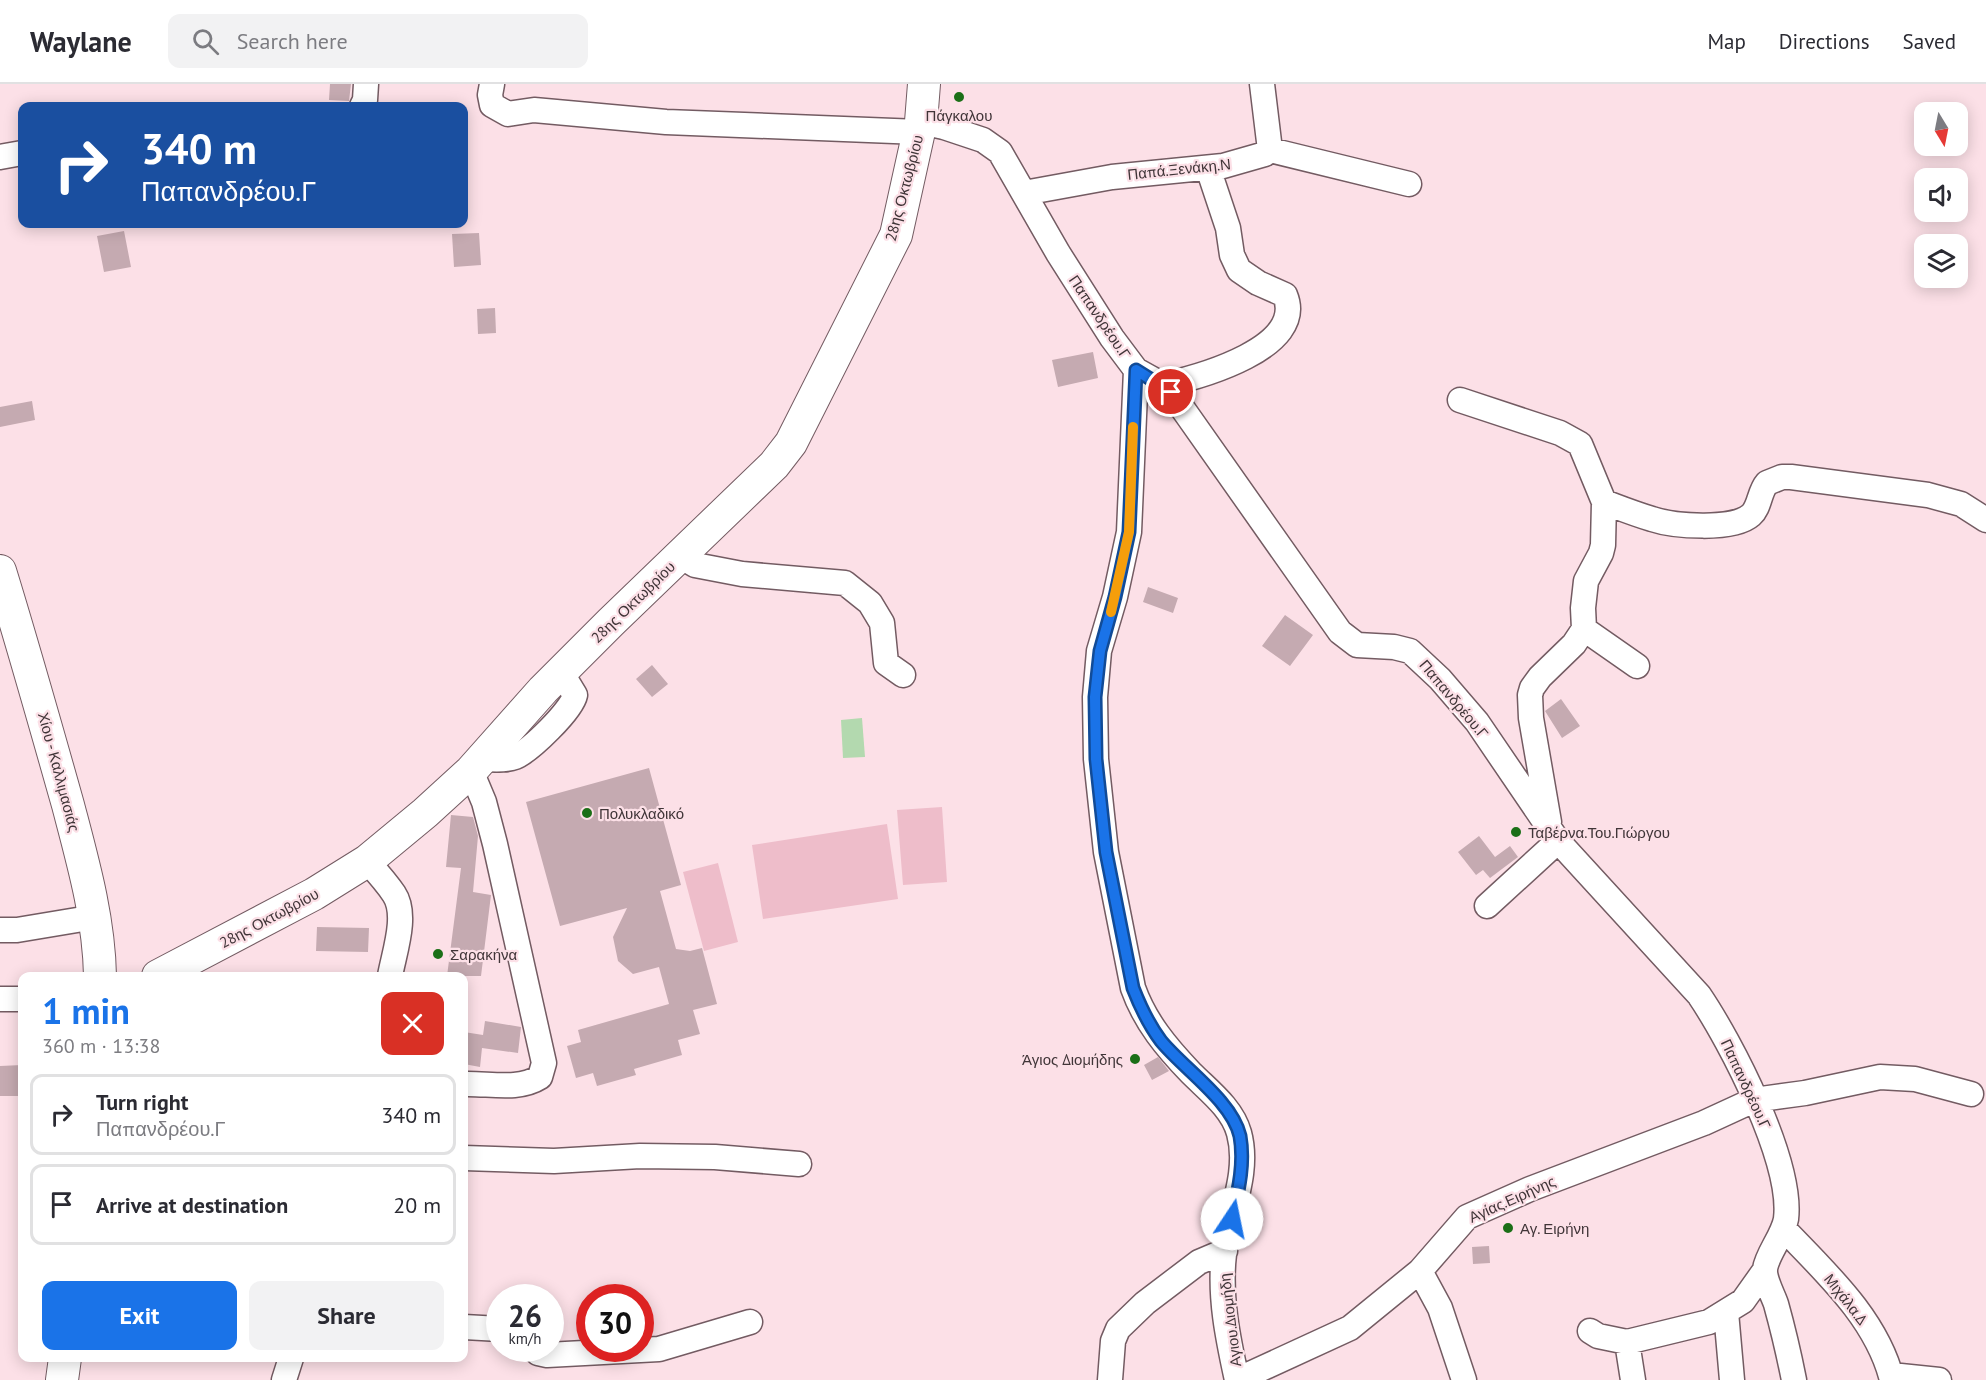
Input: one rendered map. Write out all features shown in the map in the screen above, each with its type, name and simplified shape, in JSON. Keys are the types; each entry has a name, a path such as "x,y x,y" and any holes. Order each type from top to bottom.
{"main road":[{"name":"28ης Οκτωβρίου","path":"166,972 288,910 367,861 425,813 476,765 561,672 755,486 791,443 896,235 920,127 924,84"},
{"name":"Χίου - Καλλιμασιάς","path":"0,571 35,682 79,845 95,917 100,972"},
{"path":"62,1380 64,1362"}],"street":[{"path":"365,102 366,84"},
{"name":"Παπανδρέου.Γ","path":"492,84 490,95 492,105 508,114 534,110 666,122 920,127 969,135 993,146 1005,159 1064,263 1136,370 1171,392 1340,632 1357,645 1406,649 1419,658 1477,722 1553,835 1699,995 1716,1020 1772,1142 1782,1175 1786,1203 1784,1229"},
{"path":"1263,86 1270,150 1410,184"},
{"name":"Παπά.Ξενάκη.Ν","path":"1024,193 1112,177 1208,168 1247,161 1270,150"},
{"path":"0,157 18,154"},
{"path":"1163,385 1225,367 1270,343 1285,324 1288,313 1285,295 1245,276 1234,261 1228,228 1208,168"},
{"name":"Αγιου.Διομήδη","path":"1136,370 1129,532 1100,651 1095,697 1096,759 1106,852 1133,988 1139,1005 1161,1040 1229,1112 1238,1130 1242,1166 1225,1251 1223,1295 1237,1380"},
{"path":"1460,400 1560,433 1580,444 1604,502 1603,544 1601,553 1586,581 1582,608 1584,629 1574,644 1540,677 1530,695 1531,718 1553,835 1487,906"},
{"path":"1604,502 1653,520 1672,524 1734,523 1749,517 1767,483 1782,477 1791,477 1928,495 1961,504 1986,520"},
{"path":"680,556 695,565 742,574 845,583 870,603 882,623 886,663 903,675"},
{"path":"1584,629 1637,666"},
{"path":"468,1083 508,1085 532,1082 540,1077 544,1063 476,765"},
{"path":"367,861 395,895 398,908 399,922 391,972"},
{"path":"0,930 17,930 95,917"},
{"path":"0,999 18,999"},
{"name":"Αγίας.Ειρήνης","path":"1237,1380 1350,1328 1420,1271 1467,1217 1530,1189 1704,1123 1754,1100 1805,1093 1880,1077 1915,1079 1971,1094"},
{"path":"468,1158 554,1161 640,1156 715,1157 799,1164"},
{"path":"1590,1331 1627,1342 1709,1322 1743,1301 1765,1270 1784,1229"},
{"name":"Μιχάλα.Δ","path":"1784,1229 1819,1266 1864,1321 1886,1360 1891,1378"},
{"path":"1110,1380 1113,1341 1118,1329 1145,1303 1199,1262 1225,1251"},
{"path":"1765,1270 1794,1380"},
{"path":"1420,1271 1440,1308 1464,1380"},
{"path":"1725,1312 1732,1380"},
{"path":"564,1355 659,1348 750,1322"},
{"path":"468,1326 486,1328"},
{"path":"1627,1342 1633,1380"},
{"path":"284,1380 290,1362"},
{"path":"1891,1378 1939,1380"}],"shaded area":[{"path":"862,718 865,757 843,758 841,720"},
{"path":"942,807 947,882 903,885 897,810"},
{"path":"887,824 898,899 763,919 752,845"},
{"path":"718,863 738,942 704,951 683,872"}],"building":[{"path":"330,84 351,84 349,101 329,100"},
{"path":"124,231 131,267 104,272 97,236"},
{"path":"479,233 481,265 454,267 452,234"},
{"path":"495,308 496,333 478,334 477,309"},
{"path":"1093,352 1098,378 1058,387 1052,360"},
{"path":"32,401 35,420 0,427 0,407"},
{"path":"1148,587 1178,598 1173,613 1143,602"},
{"path":"1285,615 1313,635 1290,666 1262,646"},
{"path":"652,665 668,684 652,697 636,679"},
{"path":"1561,699 1580,726 1562,738 1545,711"},
{"path":"649,768 681,885 660,891 676,949 690,951 702,948 717,1004 693,1010 700,1034 678,1040 682,1055 634,1069 636,1075 597,1086 593,1073 576,1078 567,1046 581,1042 578,1030 669,1004 659,967 633,974 618,961 613,937 627,908 560,926 526,802"},
{"path":"451,815 473,817 478,836 473,892 491,895 481,976 468,976 468,972 448,972 461,868 446,867"},
{"path":"1479,836 1495,857 1510,846 1518,857 1490,878 1483,870 1476,875 1458,852"},
{"path":"317,927 369,928 368,952 316,951"},
{"path":"485,1021 521,1027 518,1053 482,1048 480,1067 468,1065 468,1033 483,1035"},
{"path":"1158,1057 1169,1071 1152,1080 1144,1065"},
{"path":"18,1065 18,1096 0,1096 0,1066"},
{"path":"1489,1246 1490,1263 1473,1264 1472,1247"}],"slow traffic":[{"path":"1111,612 1129,532 1133,427"}],"place":[{"name":"Πάγκαλου","path":"959,97"},
{"name":"Πολυκλαδικό","path":"587,813"},
{"name":"Ταβέρνα.Του.Γιώργου","path":"1516,832"},
{"name":"Σαρακήνα","path":"438,954"},
{"name":"Άγιος Διομήδης","path":"1135,1059"},
{"name":"Αγ. Ειρήνη","path":"1508,1228"}],"route":[{"path":"1171,392 1136,370 1129,532 1100,651 1095,697 1096,759 1106,852 1129,958 1133,988 1139,1005 1161,1040 1229,1112 1238,1130 1242,1166 1232,1219"}]}
